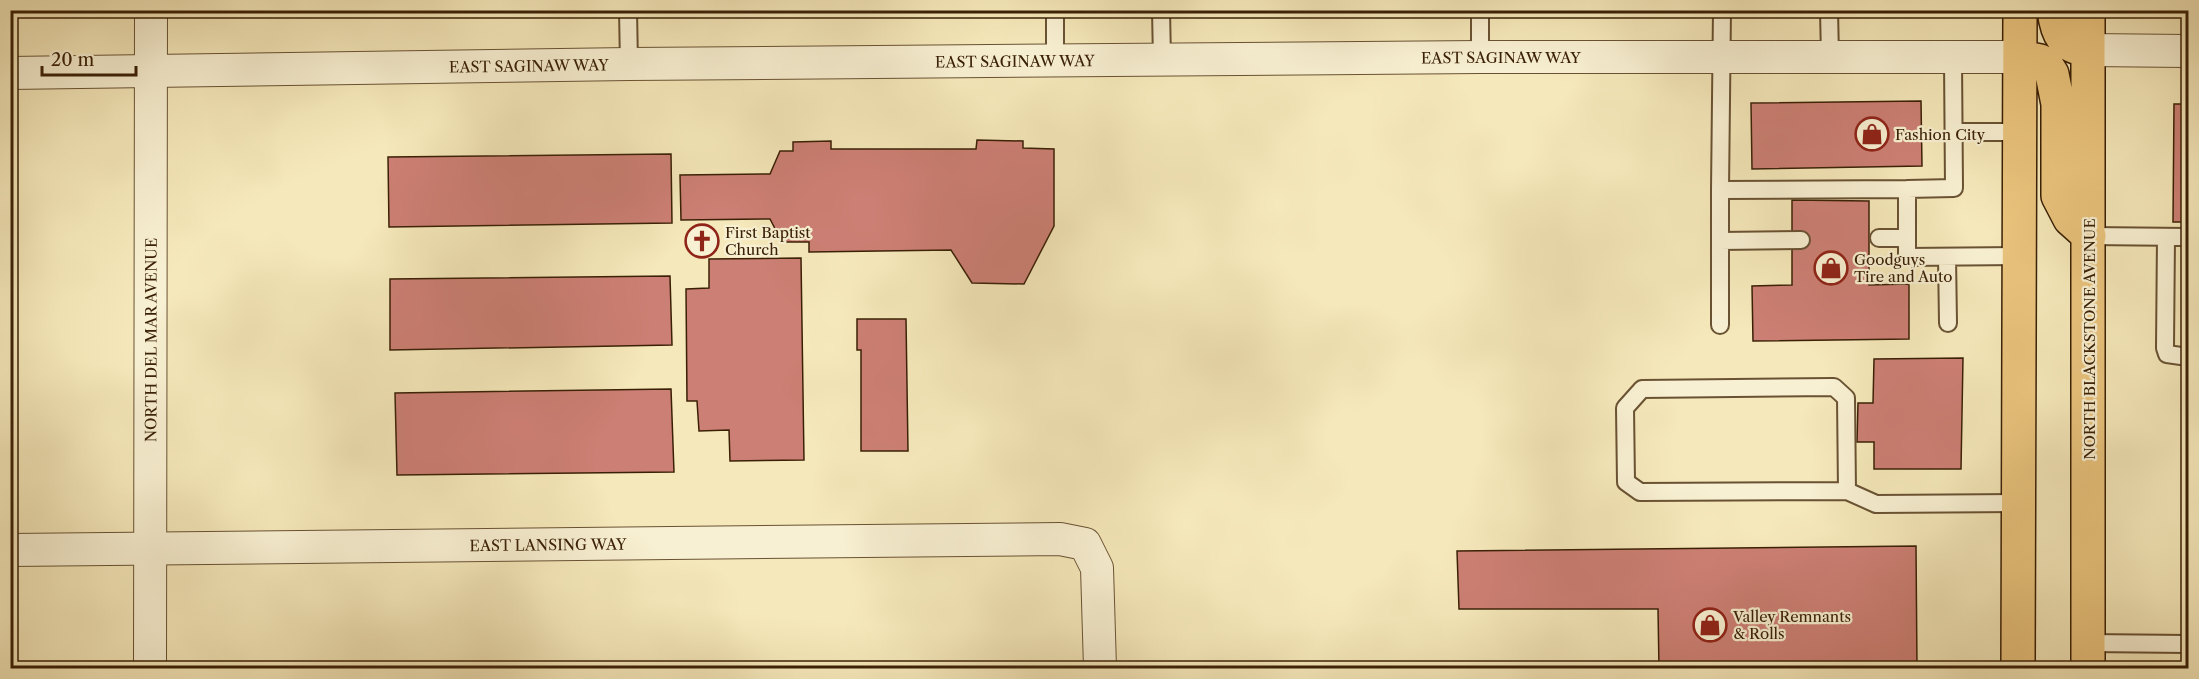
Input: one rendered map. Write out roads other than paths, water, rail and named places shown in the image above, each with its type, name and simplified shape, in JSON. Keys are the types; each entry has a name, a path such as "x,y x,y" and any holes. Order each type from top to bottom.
{"main road":[{"path":"2018,669 2020,10"},
{"path":"2054,10 2059,32 2068,44 2076,49 2088,50"},
{"name":"NORTH BLACKSTONE AVENUE","path":"2088,10 2088,656"},
{"path":"2020,57 2040,61 2052,74 2058,104 2058,196 2070,219 2089,236"}],"street":[{"name":"NORTH DEL MAR AVENUE","path":"150,669 152,10"},
{"path":"2088,50 2188,51"},
{"name":"EAST SAGINAW WAY","path":"10,73 629,64 1480,57 2020,57"},
{"name":"EAST LANSING WAY","path":"10,550 1060,539 1085,544 1097,568 1100,669"}],"lane":[{"path":"628,10 629,64"},
{"path":"1055,10 1055,61"},
{"path":"1161,10 1162,60"},
{"path":"1480,10 1480,57"},
{"path":"1720,325 1722,10"},
{"path":"1829,10 1830,57"},
{"path":"1720,190 1954,188 1953,58"},
{"path":"1954,132 2019,132"},
{"path":"1907,189 1907,257 2019,256"},
{"path":"2089,236 2188,237"},
{"path":"2166,237 2165,348 2167,354 2188,357"},
{"path":"1879,238 1907,238"},
{"path":"1720,241 1801,240"},
{"path":"1947,257 1948,323"},
{"path":"1847,491 1846,398 1834,387 1642,389 1625,408 1626,482 1640,492 1847,491 1876,504 2018,503"},
{"path":"2088,656 2188,644"}],"place":[{"name":"Fashion City","path":"1872,134"},
{"name":"First Baptist Church","path":"702,241"},
{"name":"Goodguys Tire and Auto","path":"1831,268"},
{"name":"Valley Remnants & Rolls","path":"1710,625"}]}
